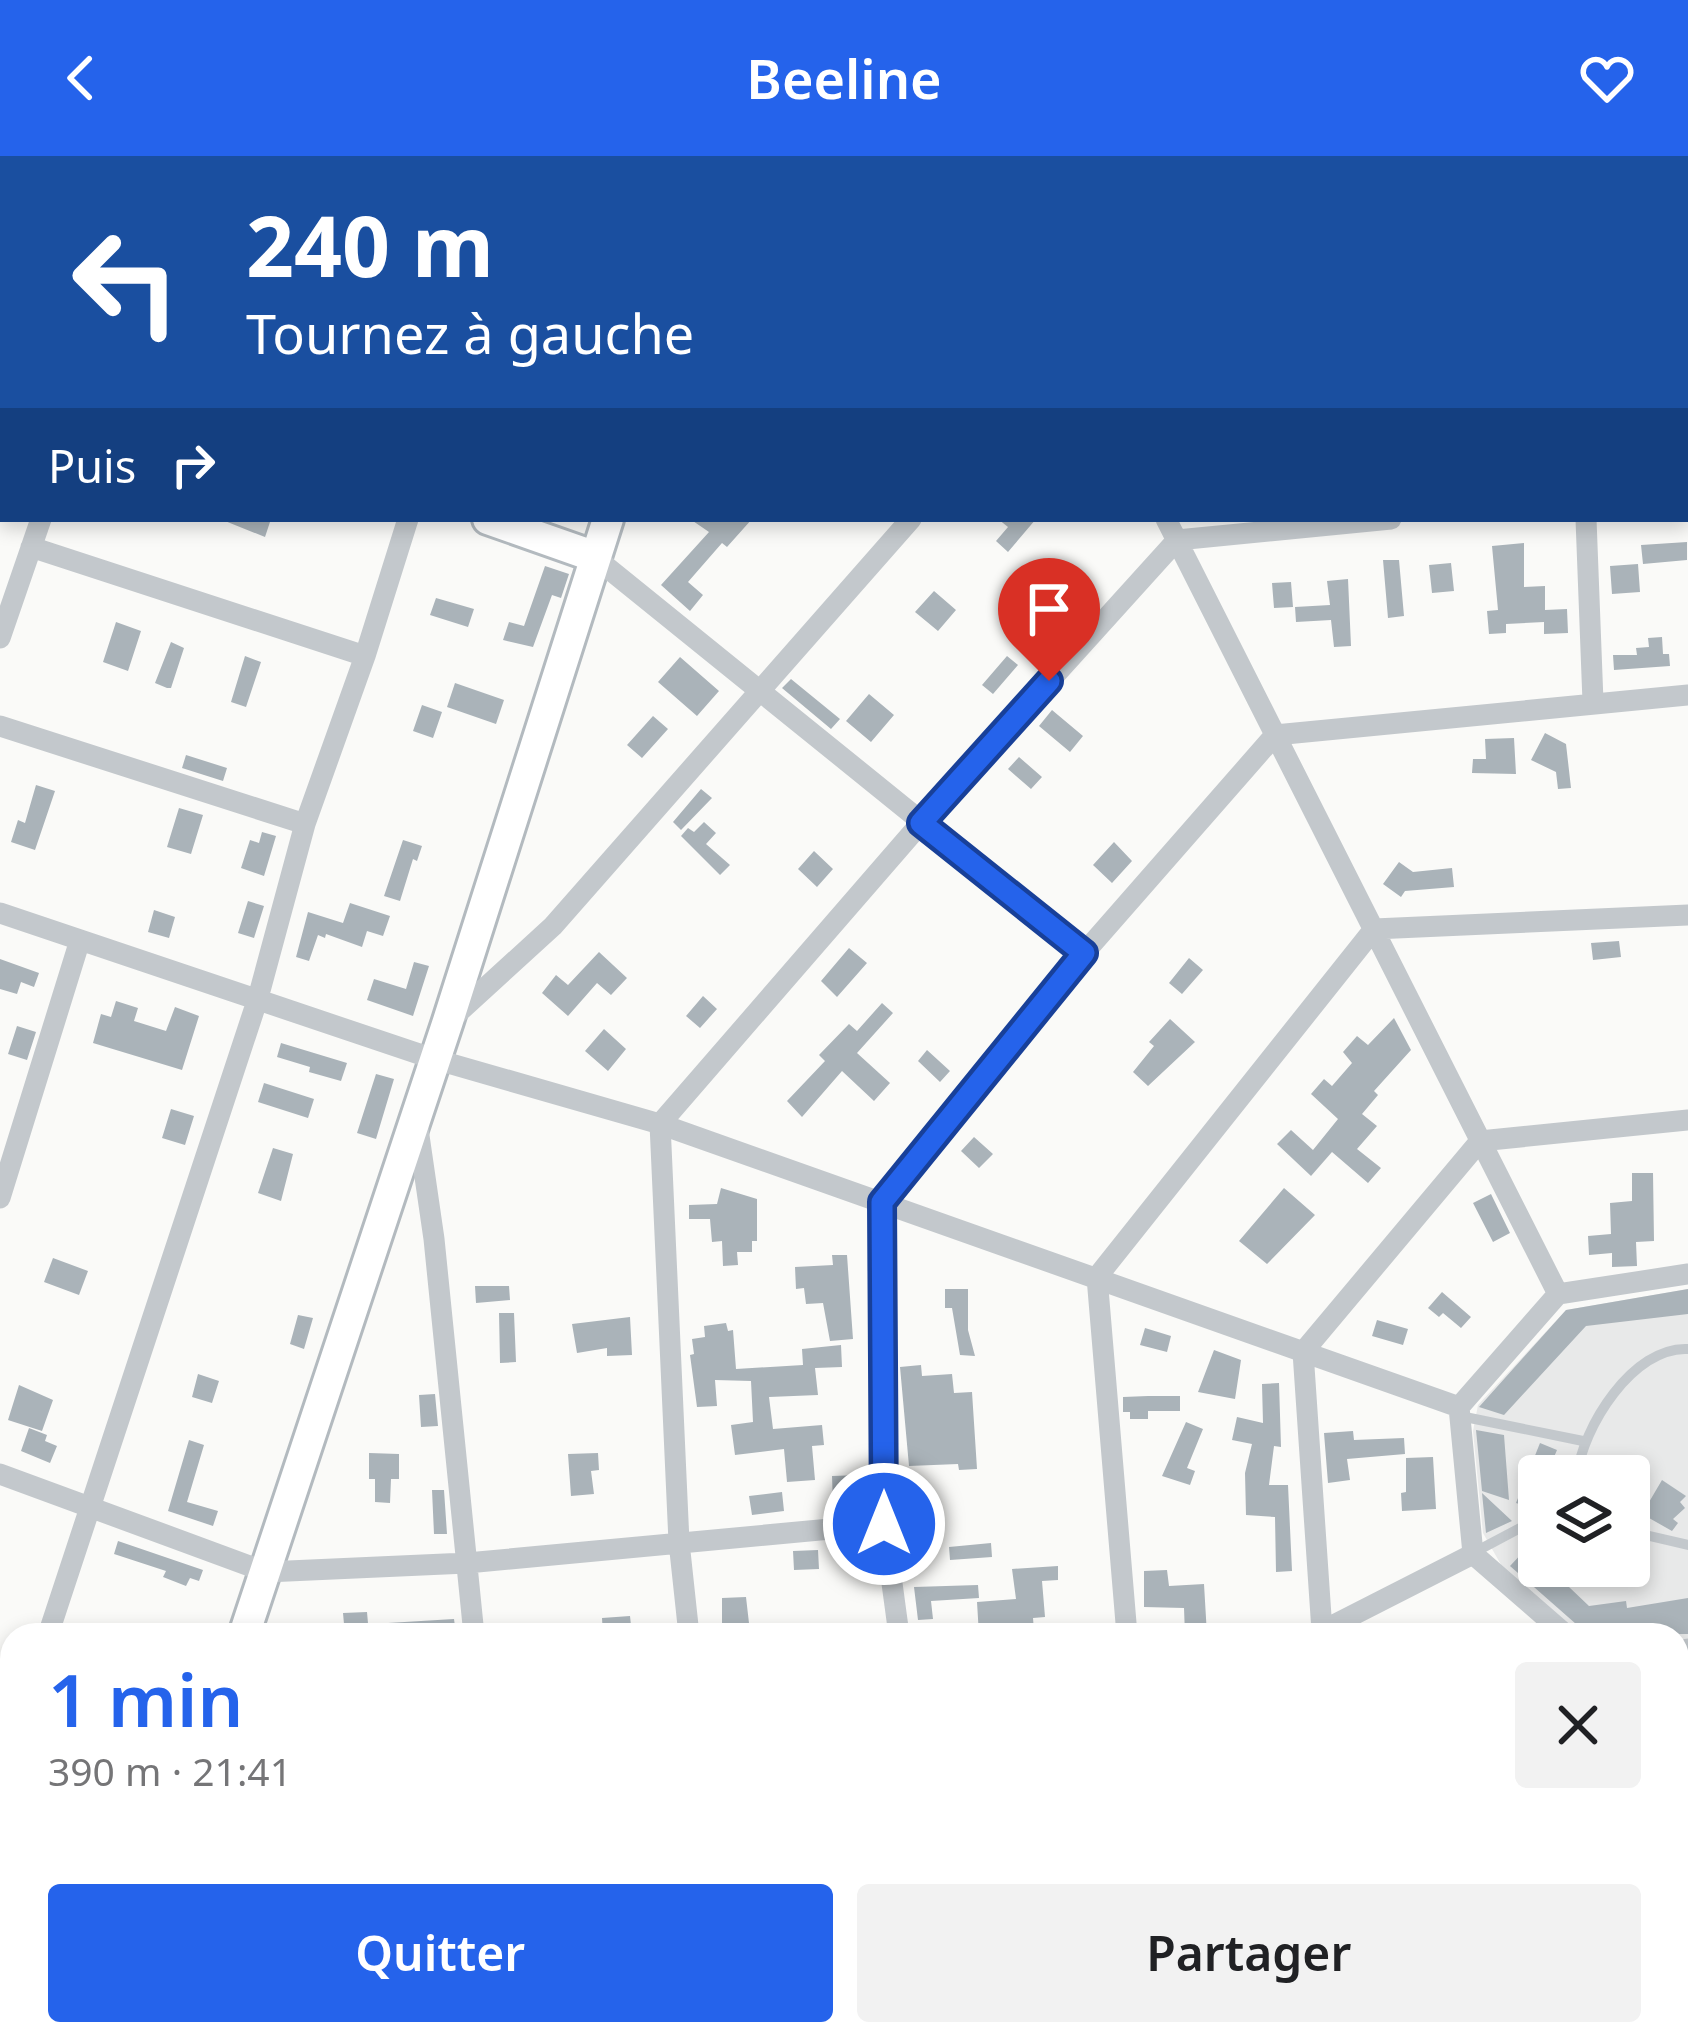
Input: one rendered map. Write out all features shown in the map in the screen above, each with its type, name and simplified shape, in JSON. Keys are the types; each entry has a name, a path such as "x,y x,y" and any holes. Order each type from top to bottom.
{"main road":[{"path":"497,522 593,556"},
{"path":"248,1623 607,522"}],"street":[{"path":"0,638 40,522"},
{"path":"52,1623 258,998 305,824 407,522"},
{"path":"448,1021 553,926 908,522"},
{"path":"1168,522 1558,1294"},
{"path":"688,1623 679,1542 660,1124 921,823 1177,540 1360,522"},
{"path":"1586,522 1593,702"},
{"path":"31,547 365,656"},
{"path":"593,556 1084,953"},
{"path":"897,1623 884,1524 882,1202 1084,953 1275,735 1688,695"},
{"path":"0,726 305,824"},
{"path":"0,914 434,1059 660,1124 1096,1277 1459,1412"},
{"path":"1126,1623 1096,1277 1374,929 1688,915"},
{"path":"0,1198 80,940"},
{"path":"416,1116 434,1239 473,1623"},
{"path":"1320,1623 1304,1352 1480,1141 1688,1120"},
{"path":"1553,1623 1473,1554 1459,1412 1558,1294 1688,1274"},
{"path":"0,1474 266,1573 466,1563 884,1524"},
{"path":"1342,1623 1473,1554"}],"lane":[{"path":"1580,1455 1582,1442 1642,1362 1672,1348 1688,1349"},
{"path":"1459,1412 1582,1442"},
{"path":"1473,1554 1518,1529"},
{"path":"1650,1536 1688,1545"}],"shaded area":[{"path":"1688,1289 1688,1623 1565,1623 1524,1587 1650,1587 1650,1455 1518,1455 1518,1582 1504,1570 1483,1533 1473,1431 1478,1405 1566,1310"}],"building":[{"path":"228,522 270,522 265,537"},
{"path":"694,522 749,522 727,547 722,543 688,582 703,595 690,611 661,585 709,532"},
{"path":"1002,522 1033,522 1008,552 996,541 1008,527"},
{"path":"1687,542 1687,560 1643,564 1641,545"},
{"path":"1524,543 1524,587 1545,586 1545,610 1567,609 1568,633 1544,634 1544,622 1506,624 1506,633 1489,634 1487,611 1498,610 1492,546"},
{"path":"1383,560 1399,560 1404,616 1388,618"},
{"path":"1451,563 1454,591 1432,593 1429,565"},
{"path":"1638,564 1640,592 1612,594 1610,566"},
{"path":"545,566 569,574 561,598 552,595 533,647 503,640 509,622 524,626"},
{"path":"1348,579 1351,646 1334,647 1331,620 1296,622 1295,607 1330,605 1327,581"},
{"path":"1291,582 1293,607 1274,608 1272,583"},
{"path":"934,591 956,610 938,631 915,612"},
{"path":"436,598 474,609 468,627 430,615"},
{"path":"116,622 141,631 128,671 103,662"},
{"path":"1662,637 1670,666 1614,670 1613,655 1637,655 1636,648 1649,647 1648,638"},
{"path":"171,642 184,648 171,688 167,688 155,683"},
{"path":"245,656 261,662 246,707 231,702"},
{"path":"1007,656 1018,665 993,694 982,685"},
{"path":"680,657 719,691 697,716 658,682"},
{"path":"791,679 840,719 831,729 782,688"},
{"path":"455,683 504,700 496,724 447,707"},
{"path":"869,694 894,715 871,742 846,721"},
{"path":"422,705 442,712 433,738 413,731"},
{"path":"1052,710 1083,736 1070,752 1039,726"},
{"path":"653,716 668,729 642,758 627,745"},
{"path":"1545,733 1566,744 1571,788 1558,789 1556,772 1531,760"},
{"path":"1514,738 1516,774 1472,773 1473,759 1486,759 1485,739"},
{"path":"186,755 227,768 223,781 182,768"},
{"path":"1019,757 1042,777 1031,789 1008,769"},
{"path":"36,785 55,791 35,850 11,842 18,820 25,823"},
{"path":"701,789 712,798 681,830 673,822"},
{"path":"179,808 203,815 191,854 167,847"},
{"path":"704,822 716,833 706,844 730,865 720,875 681,836"},
{"path":"262,832 276,836 264,876 241,868 250,840 259,843"},
{"path":"403,840 422,846 400,901 384,896"},
{"path":"1114,842 1132,861 1112,883 1093,865"},
{"path":"814,851 833,869 817,887 798,869"},
{"path":"1399,862 1413,872 1452,868 1454,887 1405,891 1401,897 1383,884"},
{"path":"248,901 264,906 254,938 238,933"},
{"path":"350,903 390,916 383,936 367,931 362,947 318,935 309,961 296,957 308,912 343,923"},
{"path":"154,910 175,917 169,938 148,932"},
{"path":"1619,941 1621,957 1593,960 1591,943"},
{"path":"849,948 867,963 837,997 821,981"},
{"path":"599,952 627,978 611,995 597,983 568,1016 542,993 556,975 568,985"},
{"path":"1189,958 1203,970 1182,994 1169,983"},
{"path":"0,959 39,973 34,987 21,982 17,994 0,989"},
{"path":"414,962 429,966 413,1016 367,1000 374,979 406,989"},
{"path":"703,996 717,1009 700,1028 686,1016"},
{"path":"116,1001 138,1008 134,1021 166,1031 175,1007 199,1016 182,1070 93,1043 101,1014 111,1017"},
{"path":"882,1003 893,1013 857,1053 890,1083 874,1101 842,1071 802,1117 787,1101 825,1061 819,1055 849,1024 857,1031"},
{"path":"1394,1018 1411,1050 1374,1091 1378,1095 1362,1114 1377,1126 1357,1149 1381,1168 1368,1183 1332,1152 1311,1176 1277,1144 1291,1130 1313,1150 1338,1119 1311,1094 1324,1079 1332,1086 1352,1063 1343,1052 1357,1036 1368,1045"},
{"path":"1170,1019 1195,1042 1148,1086 1133,1072 1154,1046 1149,1042"},
{"path":"17,1026 36,1032 27,1060 8,1054"},
{"path":"604,1029 626,1049 608,1071 585,1051"},
{"path":"281,1043 347,1063 341,1081 277,1057"},
{"path":"927,1050 950,1071 940,1082 918,1061"},
{"path":"376,1074 394,1079 376,1139 357,1133"},
{"path":"264,1083 314,1099 308,1118 258,1102"},
{"path":"171,1109 194,1116 185,1145 162,1138"},
{"path":"974,1137 993,1154 979,1168 961,1151"},
{"path":"273,1148 293,1154 281,1201 258,1193"},
{"path":"1632,1173 1653,1173 1654,1241 1636,1242 1637,1266 1612,1267 1612,1253 1589,1255 1588,1236 1611,1234 1610,1203 1632,1201"},
{"path":"721,1188 757,1199 757,1241 752,1241 752,1252 737,1252 738,1265 723,1266 722,1241 712,1242 710,1219 689,1219 689,1205 717,1204"},
{"path":"1284,1188 1315,1215 1267,1264 1239,1241"},
{"path":"1491,1194 1510,1233 1493,1242 1473,1203"},
{"path":"832,1255 847,1255 853,1339 830,1341 823,1303 806,1304 804,1288 796,1289 795,1267 833,1265"},
{"path":"53,1258 88,1271 79,1295 44,1282"},
{"path":"475,1286 509,1286 510,1300 476,1303"},
{"path":"945,1289 968,1289 968,1330 975,1356 960,1355 952,1308 945,1308"},
{"path":"1688,1289 1688,1314 1586,1326 1504,1415 1479,1407 1566,1310"},
{"path":"1442,1292 1471,1317 1461,1328 1428,1308"},
{"path":"499,1313 514,1313 516,1362 500,1363"},
{"path":"298,1315 313,1318 304,1349 290,1344"},
{"path":"630,1317 632,1355 607,1356 607,1348 577,1353 572,1324"},
{"path":"1377,1320 1408,1329 1403,1345 1372,1336"},
{"path":"726,1323 728,1331 733,1330 736,1369 803,1365 802,1349 841,1345 842,1367 815,1368 818,1395 769,1397 773,1429 822,1425 824,1445 812,1446 815,1480 787,1482 784,1449 735,1455 731,1425 753,1422 751,1381 715,1380 717,1406 697,1407 692,1339 705,1337 704,1326"},
{"path":"1145,1328 1171,1336 1167,1352 1140,1345"},
{"path":"1214,1350 1241,1360 1235,1399 1198,1392"},
{"path":"921,1365 922,1376 952,1374 954,1393 972,1392 977,1469 959,1470 958,1464 909,1466 900,1367"},
{"path":"198,1374 219,1381 212,1403 192,1397"},
{"path":"1279,1383 1281,1447 1274,1446 1269,1485 1288,1485 1292,1571 1276,1572 1275,1517 1246,1515 1245,1473 1252,1444 1232,1440 1237,1417 1263,1423 1262,1384"},
{"path":"19,1385 53,1400 42,1431 8,1420"},
{"path":"435,1394 438,1426 421,1427 419,1395"},
{"path":"1180,1396 1180,1411 1148,1411 1148,1419 1130,1419 1130,1412 1123,1412 1123,1397"},
{"path":"1186,1422 1203,1429 1187,1468 1195,1471 1190,1485 1162,1476"},
{"path":"29,1428 47,1435 45,1441 57,1446 50,1463 21,1451"},
{"path":"1476,1430 1504,1435 1509,1500 1482,1491"},
{"path":"1353,1431 1354,1440 1404,1438 1405,1454 1347,1459 1350,1480 1328,1483 1324,1433"},
{"path":"189,1440 204,1445 187,1502 218,1511 213,1526 168,1511"},
{"path":"1540,1443 1557,1450 1555,1455 1535,1455"},
{"path":"369,1453 399,1454 399,1479 391,1479 390,1503 375,1502"},
{"path":"598,1453 599,1470 591,1471 594,1494 571,1496 568,1454"},
{"path":"1433,1457 1436,1509 1402,1511 1406,1458"},
{"path":"862,1475 863,1503 833,1504 832,1476"},
{"path":"1662,1480 1686,1496 1672,1531 1650,1519 1650,1500"},
{"path":"432,1490 444,1490 447,1534 434,1534"},
{"path":"782,1492 784,1511 752,1515 749,1496"},
{"path":"1482,1493 1512,1521 1486,1533"},
{"path":"118,1541 203,1570 199,1581 190,1578 186,1586 163,1577 166,1571 114,1554"},
{"path":"991,1543 992,1557 950,1560 949,1547"},
{"path":"818,1550 819,1569 794,1570 793,1551"},
{"path":"1058,1566 1058,1580 1042,1581 1045,1617 1033,1618 1033,1623 978,1623 977,1602 1016,1599 1012,1569"},
{"path":"1167,1570 1169,1586 1204,1584 1206,1623 1185,1623 1184,1608 1144,1607 1144,1571"},
{"path":"978,1585 979,1598 931,1601 933,1619 918,1620 914,1587"},
{"path":"1534,1587 1569,1587 1589,1606 1626,1601 1627,1608 1688,1598 1688,1623 1575,1623"},
{"path":"746,1597 749,1623 722,1623 722,1598"},
{"path":"367,1612 368,1623 344,1623 343,1613"},
{"path":"630,1616 631,1623 602,1623 602,1618"},
{"path":"454,1619 455,1623 388,1623"}],"route":[{"path":"884,1524 882,1202 1084,953 921,823 1049,681"}]}
